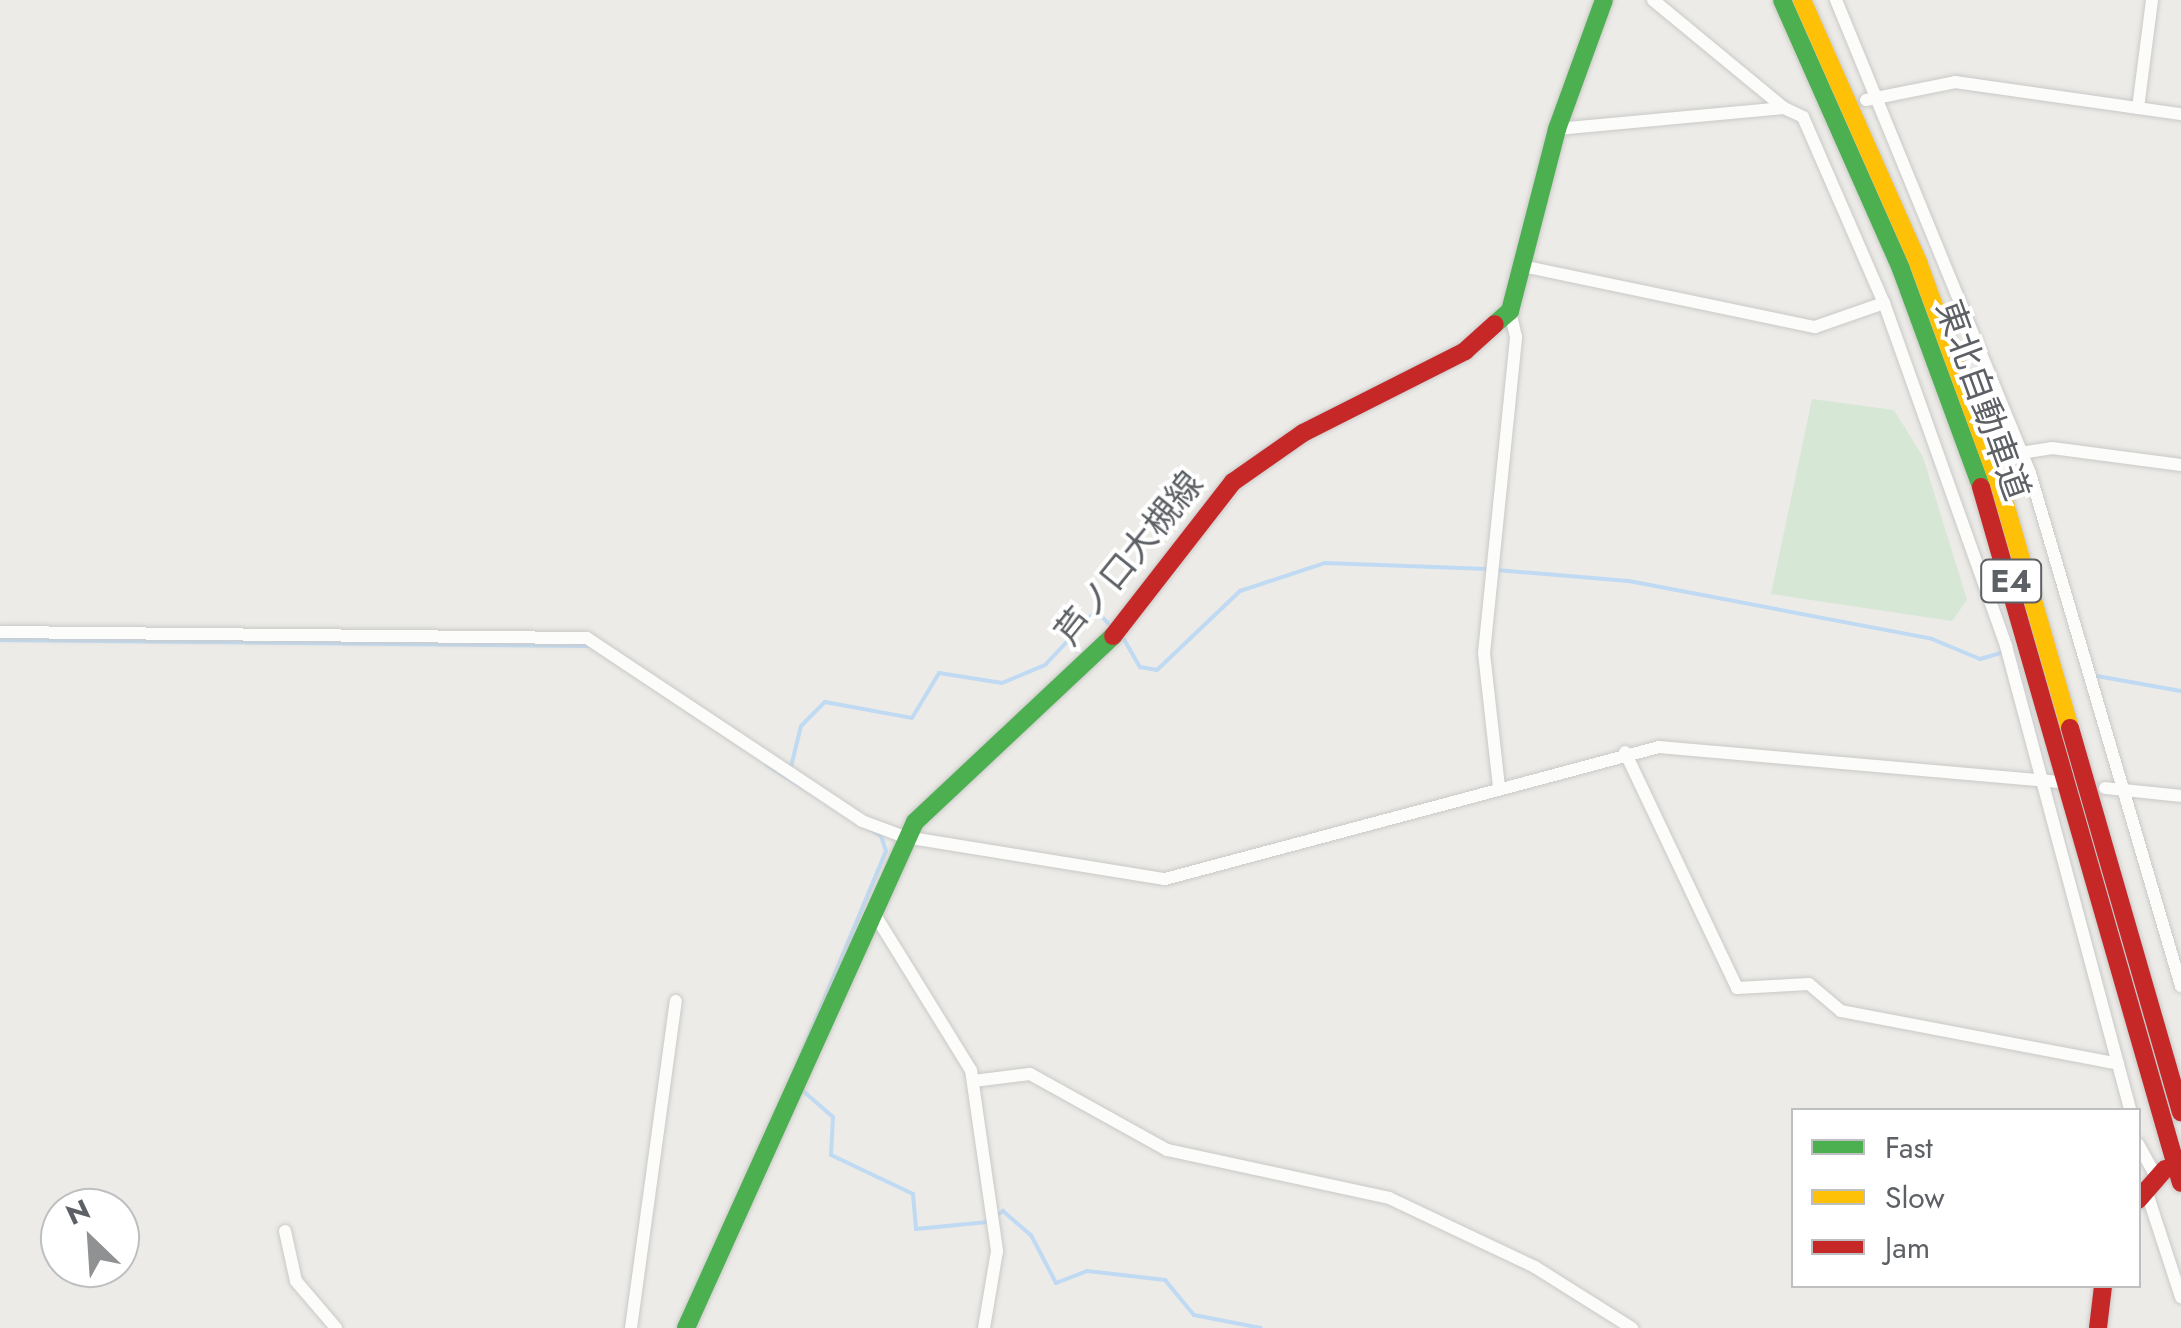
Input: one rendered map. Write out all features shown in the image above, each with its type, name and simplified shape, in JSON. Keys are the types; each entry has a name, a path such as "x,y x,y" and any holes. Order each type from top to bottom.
{"main road":[{"name":"芦ノ口大槻線","path":"686,1328 904,837 1106,645 1233,482 1303,434 1465,351 1510,311 1527,268 1557,129 1604,0"},
{"name":"東北自動車道","path":"1782,0 1901,270 1982,491 2181,1183"},
{"name":"東北自動車道","path":"1802,0 1918,262 2000,486 2181,1112"},
{"path":"2098,1328 2103,1288"}],"street":[{"path":"1653,0 1784,108 1803,117 1820,113"},
{"path":"1836,0 1881,96 2015,454 2125,790 2181,986"},
{"path":"2138,108 2152,0"},
{"path":"1866,100 1955,82 2181,114"},
{"path":"1557,129 1784,108"},
{"path":"1803,117 1884,304 2006,646 2049,782 2129,1108"},
{"path":"1527,268 1815,327 1884,304"},
{"path":"1498,787 1484,653 1516,337 1510,311"},
{"path":"2015,454 2059,448 2181,465"},
{"path":"1940,469 1956,465"},
{"path":"0,632 587,638 852,817 904,837 1184,878 1624,752 1695,745 2049,782"},
{"path":"1624,752 1736,988 1809,984 1841,1011 2118,1064"},
{"path":"2104,788 2181,796"},
{"path":"871,908 955,1034 973,1082 998,1250 984,1328"},
{"path":"631,1328 676,1001"},
{"path":"973,1082 1030,1074 1167,1150 1389,1198 1535,1266 1632,1328"},
{"path":"2141,1153 2181,1298"},
{"path":"285,1231 296,1281 331,1327"}],"green space":[{"path":"1812,399 1894,410 1923,457 1967,600 1952,621 1771,594"}],"waterway":[{"path":"1122,636 1140,667 1157,670 1240,591 1325,563 1488,569"},
{"path":"1497,570 1629,581 1932,639 1980,659 2001,653"},
{"path":"790,771 801,726 825,702 912,718 939,673 1002,683 1045,665 1096,611 1111,626"},
{"path":"0,640 590,646"},
{"path":"2097,676 2181,691"},
{"path":"767,765 881,836 886,851 791,1079"},
{"path":"802,1090 833,1117 831,1155 913,1194 916,1229 988,1222"},
{"path":"996,1216 1003,1211 1031,1235 1056,1283 1087,1271 1165,1280 1194,1315 1261,1328"}],"traffic: fast":[{"path":"1495,324 1510,311 1557,129 1604,0"},
{"path":"1782,0 1901,269 1981,487"},
{"path":"686,1328 915,822 1113,636"}],"traffic: slow":[{"path":"1802,0 1918,262 2000,486 2070,728"}],"traffic: jam":[{"path":"1113,636 1233,482 1303,433 1465,351 1495,324"},
{"path":"1981,487 2181,1183"},
{"path":"2070,728 2181,1112"},
{"path":"2141,1197 2165,1169"},
{"path":"2098,1328 2103,1288"}]}
